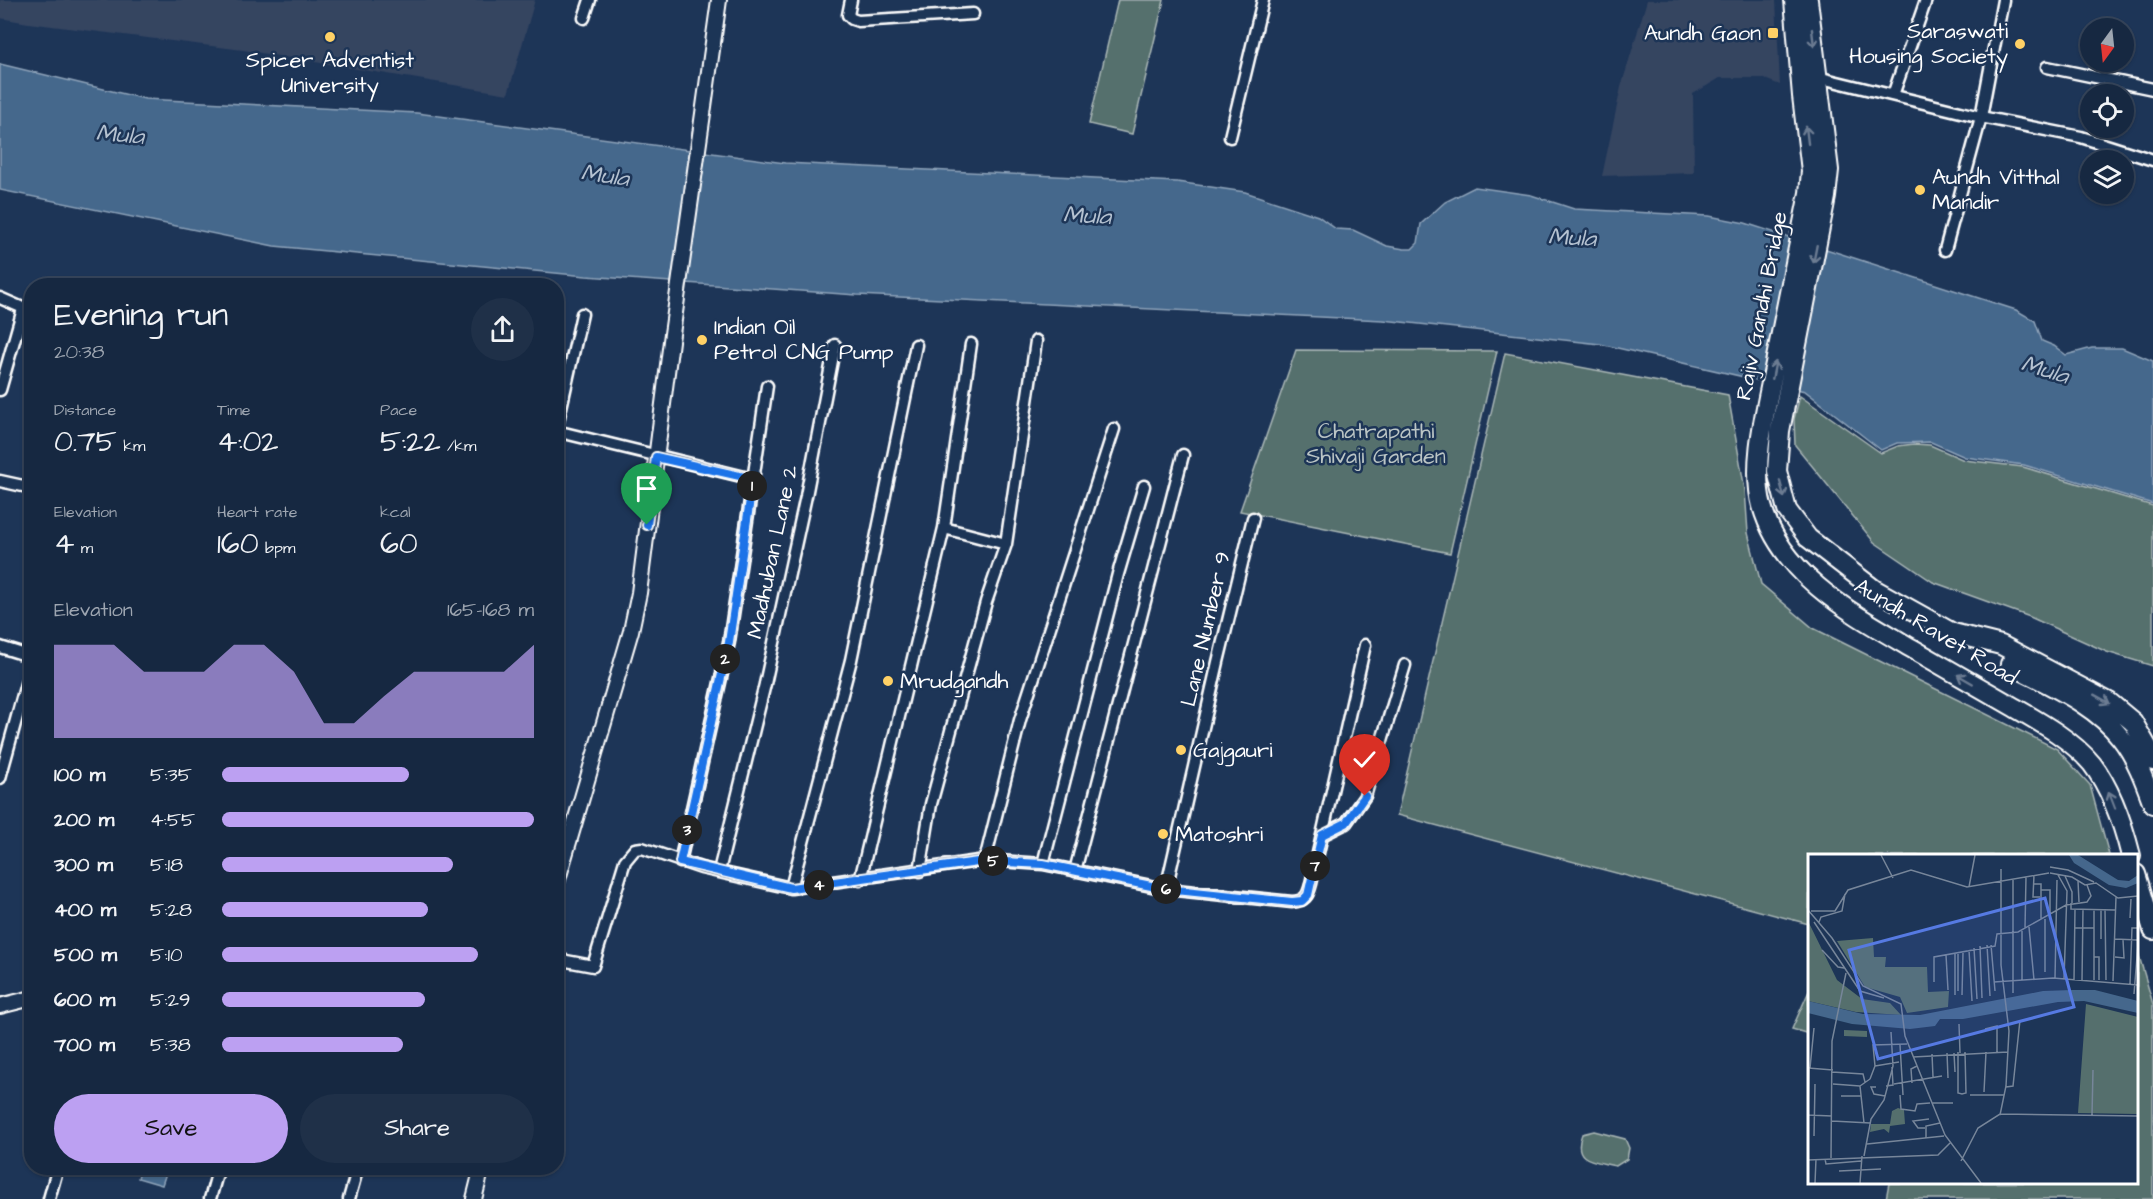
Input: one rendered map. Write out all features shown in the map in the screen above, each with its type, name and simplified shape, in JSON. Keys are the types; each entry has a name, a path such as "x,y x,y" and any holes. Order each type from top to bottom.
{"main road":[{"path":"1794,0 1809,75"},
{"path":"1808,0 1809,75"},
{"name":"Rajiv Gandhi Bridge","path":"1771,429 1818,195 1829,170 1809,75"},
{"name":"Aundh Ravet Road","path":"1771,429 1777,471 1787,510 1808,538 1874,589 1953,633 2001,645 2109,702 2133,722 2153,761"},
{"name":"Aundh Ravet Road","path":"1771,429 1758,472 1762,506 1775,536 1794,564 1855,615 2070,742 2092,764 2110,793 2131,854"},
{"path":"1953,633 2090,708 2121,738 2143,777 2153,804"},
{"path":"2138,870 2153,891"},
{"path":"2138,881 2153,930"}],"street":[{"path":"584,18 590,0"},
{"path":"564,859 631,632 639,593 671,341 702,129 713,29 719,0"},
{"path":"851,0 848,15 852,20 858,21 973,14"},
{"path":"1230,137 1263,0"},
{"path":"1945,250 1981,117 2004,0"},
{"path":"1893,95 1923,1"},
{"path":"2047,67 2153,90"},
{"path":"1809,75 1981,117 2081,138 2153,160"},
{"path":"0,298 24,309"},
{"path":"564,395 582,314"},
{"path":"0,390 24,319"},
{"path":"920,871 931,804 986,602 1006,543 1036,341"},
{"path":"860,880 944,528 971,344"},
{"name":"Madhuban Lane 2","path":"719,871 765,684 806,496 835,345"},
{"path":"791,888 851,660 916,345"},
{"path":"680,862 729,642 767,386"},
{"path":"985,861 1020,720 1114,429"},
{"path":"564,433 753,479"},
{"path":"1075,871 1183,455"},
{"path":"0,481 24,486"},
{"path":"1043,864 1118,574 1144,486"},
{"name":"Lane Number 9","path":"1166,889 1253,518"},
{"path":"944,528 1006,543"},
{"path":"564,961 593,966 625,861 635,849 642,848 680,862 791,888 985,861 1043,864 1166,889 1292,902 1302,901 1308,895 1365,645"},
{"path":"0,647 24,654"},
{"path":"1322,835 1346,823 1365,796 1405,666"},
{"path":"0,778 24,691"},
{"path":"0,1006 24,1000"},
{"path":"49,1199 56,1175"},
{"path":"210,1199 217,1175"},
{"path":"349,1199 356,1175"},
{"path":"474,1199 480,1175"}],"shaded area":[{"name":"Spicer Adventist University","path":"0,0 535,0 508,94 243,50 0,18"},
{"path":"1647,0 1776,0 1780,85 1762,78 1720,78 1693,94 1694,173 1602,176 1621,87"}],"green space":[{"path":"1118,0 1164,0 1132,134 1089,124"},
{"name":"Chatrapathi Shivaji Garden","path":"1296,350 1497,351 1450,553 1240,511"},
{"path":"1505,353 1728,395 1745,490 1748,533 1761,584 1813,628 2057,749 2090,785 2109,854 1808,854 1808,924 1397,815"},
{"path":"1800,396 1881,453 1898,446 1930,445 1964,460 2023,467 2153,506 2153,666 2107,652 2030,617 1933,582 1874,542 1795,445 1794,419"},
{"path":"2138,952 2153,1004 2153,1199 1886,1199 1889,1184 2138,1184"},
{"path":"1808,993 1808,1034 1792,1029"},
{"path":"1594,1131 1625,1139 1629,1148 1627,1159 1616,1166 1587,1159 1580,1150 1579,1143 1582,1134"}],"water":[{"name":"Mula","path":"0,64 145,99 417,113 785,163 1177,182 1245,192 1318,216 1336,229 1353,230 1387,246 1404,249 1412,249 1418,243 1421,224 1445,202 1475,187 1531,195 1574,209 1709,216 1745,223 2016,310 2035,321 2042,341 2066,355 2092,348 2122,348 2153,361 2153,504 2024,465 1965,457 1931,442 1897,443 1881,450 1805,391 1600,344 1383,320 857,295 586,276 274,246 0,190"},
{"path":"139,1175 165,1175 162,1185 138,1178"}],"place":[{"name":"Aundh Gaon","path":"1773,33"},
{"name":"Spicer Adventist University","path":"330,37"},
{"name":"Saraswati Housing Society","path":"2020,44"},
{"name":"Aundh Vitthal Mandir","path":"1920,190"},
{"name":"Indian Oil Petrol CNG Pump","path":"702,340"},
{"name":"Mrudgandh","path":"888,681"},
{"name":"Gajgauri","path":"1181,750"},
{"name":"Matoshri","path":"1163,834"}],"route":[{"path":"647,525 656,457 753,479 729,642 680,862 791,888 985,861 1043,864 1166,889 1292,902 1302,901 1308,895 1322,835 1346,823 1365,796"}]}
